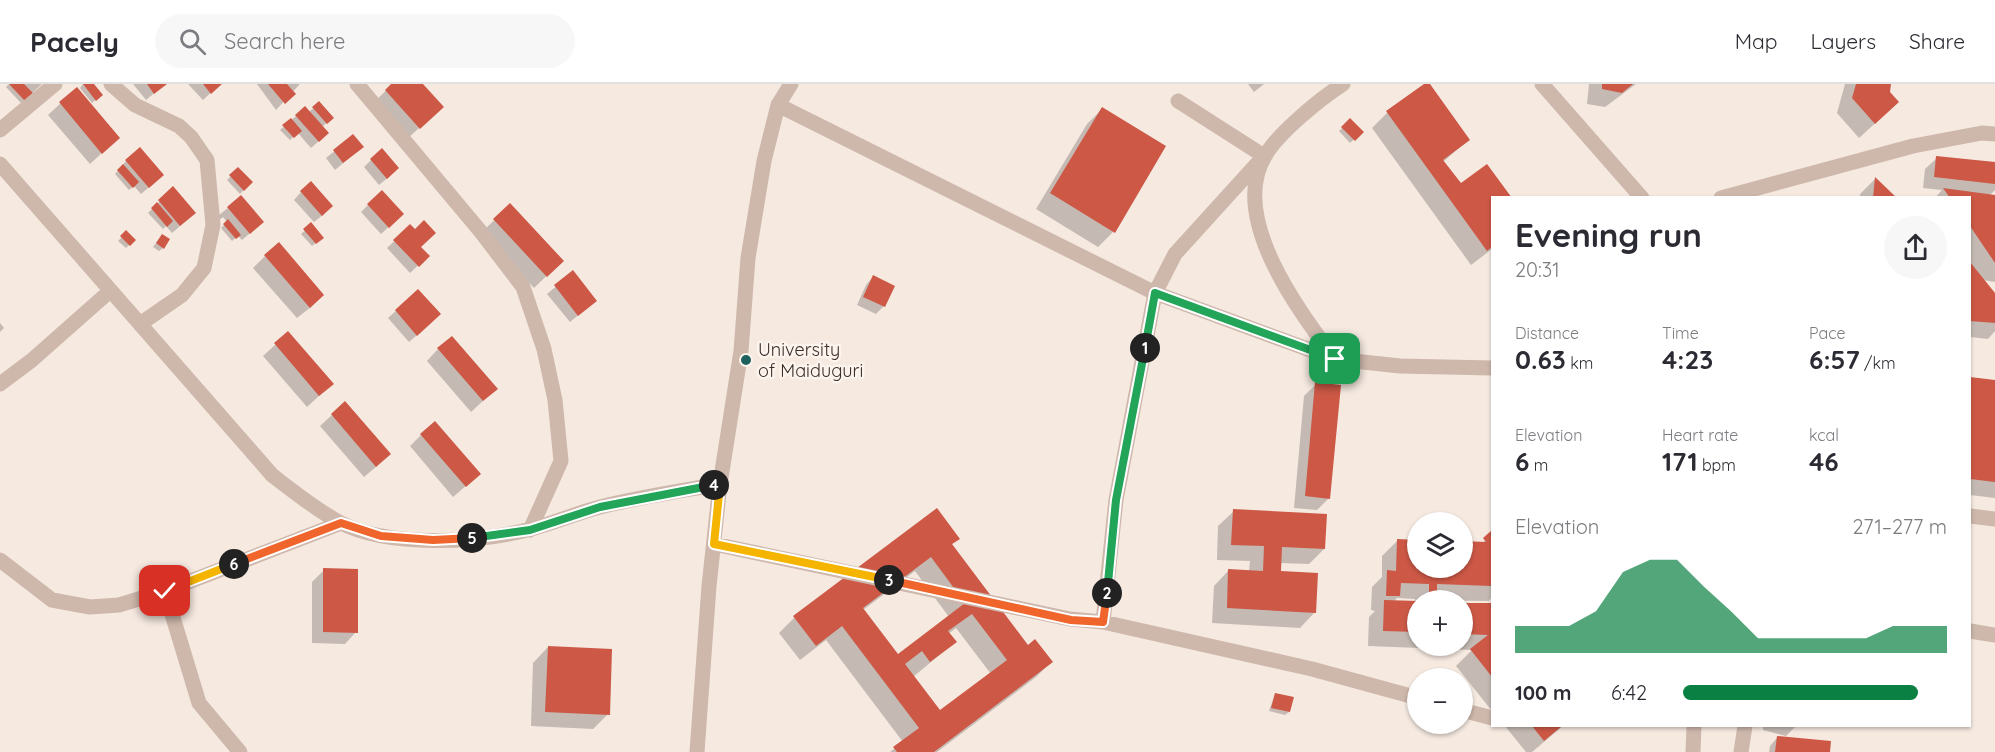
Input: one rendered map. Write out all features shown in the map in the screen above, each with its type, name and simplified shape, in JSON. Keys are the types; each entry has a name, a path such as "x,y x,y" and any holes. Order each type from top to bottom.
{"street":[{"path":"0,130 55,84"},
{"path":"111,84 135,105 179,126 191,137 207,160 213,225 204,268 182,295 140,324"},
{"path":"357,84 481,232 523,287 546,360 555,400 561,461 530,530"},
{"path":"697,752 720,484 741,351 748,258 764,161 778,105 791,84"},
{"path":"1103,622 1116,500 1155,293 1175,254 1206,217 1294,124 1343,84"},
{"path":"1542,84 1640,196"},
{"path":"1178,101 1264,156"},
{"path":"778,105 1155,293 1335,359 1400,366 1491,368"},
{"path":"1728,196 1913,146 1982,133 1995,134"},
{"path":"1264,156 1256,185 1257,215 1266,251 1294,305 1335,359"},
{"path":"0,164 272,475 307,502 341,523 381,536 433,540 490,537 530,530 600,507 720,484"},
{"path":"0,384 32,360 110,291"},
{"path":"1971,516 1995,519"},
{"path":"0,560 52,600 90,607 119,604 165,591 341,523"},
{"path":"714,544 1071,620 1103,622 1312,669 1407,695"},
{"path":"165,591 199,703 240,752"},
{"path":"1971,631 1995,636"},
{"path":"1473,713 1491,718"},
{"path":"1693,752 1694,727"},
{"path":"1741,752 1745,727"}],"building":[{"path":"9,84 24,84 33,93 25,101"},
{"path":"83,84 94,84 103,95 96,101"},
{"path":"147,84 167,84 154,94"},
{"path":"203,84 222,84 211,94"},
{"path":"268,84 287,84 296,94 285,104"},
{"path":"391,84 423,84 444,107 420,129 385,90"},
{"path":"1424,84 1430,84 1470,140 1443,160 1461,183 1487,164 1511,196 1491,196 1491,248 1487,251 1386,111"},
{"path":"1602,84 1633,84 1622,93 1602,89"},
{"path":"1856,84 1891,84 1890,92 1899,102 1875,124 1852,98"},
{"path":"77,87 120,138 102,154 59,102"},
{"path":"319,101 334,118 327,124 312,107"},
{"path":"305,106 329,133 319,142 295,115"},
{"path":"1102,107 1166,146 1115,233 1050,193"},
{"path":"291,118 302,131 294,138 282,125"},
{"path":"1350,118 1364,132 1355,141 1341,127"},
{"path":"353,134 364,147 343,163 333,150"},
{"path":"140,147 164,175 149,188 125,160"},
{"path":"382,148 399,168 387,179 370,159"},
{"path":"1936,156 1995,162 1995,184 1934,177"},
{"path":"123,164 139,182 133,188 117,170"},
{"path":"238,167 253,182 244,191 229,175"},
{"path":"1875,177 1895,196 1873,196"},
{"path":"311,181 333,206 322,216 300,191"},
{"path":"173,186 196,213 180,226 158,200"},
{"path":"1943,188 1995,195 1995,263 1971,227 1971,196 1949,196"},
{"path":"382,190 404,214 389,228 367,204"},
{"path":"241,195 264,222 250,234 227,207"},
{"path":"157,202 173,221 167,227 151,208"},
{"path":"510,203 564,261 547,277 493,219"},
{"path":"228,219 241,235 236,239 223,224"},
{"path":"424,220 436,233 421,247 430,256 419,267 393,240 410,224 415,229"},
{"path":"311,222 324,238 316,244 303,229"},
{"path":"126,230 136,240 130,246 120,236"},
{"path":"162,234 170,239 164,249 156,243"},
{"path":"279,242 324,295 310,308 264,255"},
{"path":"1971,263 1995,293 1995,323 1971,321"},
{"path":"573,270 597,301 578,316 554,285"},
{"path":"873,275 895,286 885,307 863,297"},
{"path":"418,289 441,314 417,336 395,310"},
{"path":"288,331 334,384 319,396 274,343"},
{"path":"452,336 498,389 483,401 437,348"},
{"path":"1971,377 1995,380 1995,482 1971,479"},
{"path":"1315,382 1341,385 1330,499 1305,496"},
{"path":"345,401 391,454 376,467 331,414"},
{"path":"435,421 481,474 466,487 420,434"},
{"path":"937,508 960,539 952,544 1028,645 1035,639 1053,662 934,752 897,752 893,747 919,728 842,626 816,646 793,616","holes":["931,557 965,603 898,654 863,608","972,614 1007,660 940,710 905,664 922,651 930,662 957,642 948,631"]},
{"path":"1233,509 1327,514 1325,549 1282,547 1281,571 1318,573 1316,613 1227,608 1228,569 1263,571 1264,546 1231,545"},
{"path":"1491,531 1491,586 1437,584 1437,590 1429,590 1429,584 1401,583 1400,596 1386,596 1387,570 1396,571 1397,539 1407,539 1407,578 1473,578 1473,541 1486,542 1483,538"},
{"path":"323,568 358,569 358,633 323,632"},
{"path":"1384,600 1407,601 1407,632 1383,631"},
{"path":"1473,603 1491,603 1491,676 1473,653 1473,647 1488,635 1473,634"},
{"path":"548,646 612,649 610,715 545,712"},
{"path":"1275,693 1294,697 1290,712 1271,708"},
{"path":"1533,727 1561,727 1544,741"},
{"path":"1777,736 1831,741 1830,752 1775,752"}],"place":[{"name":"University of Maiduguri","path":"746,360"}],"route":[{"path":"165,591 341,523 381,536 433,540 490,537 530,530 600,507 720,484 714,544 1071,620 1103,622 1116,500 1155,293 1335,359"}]}
